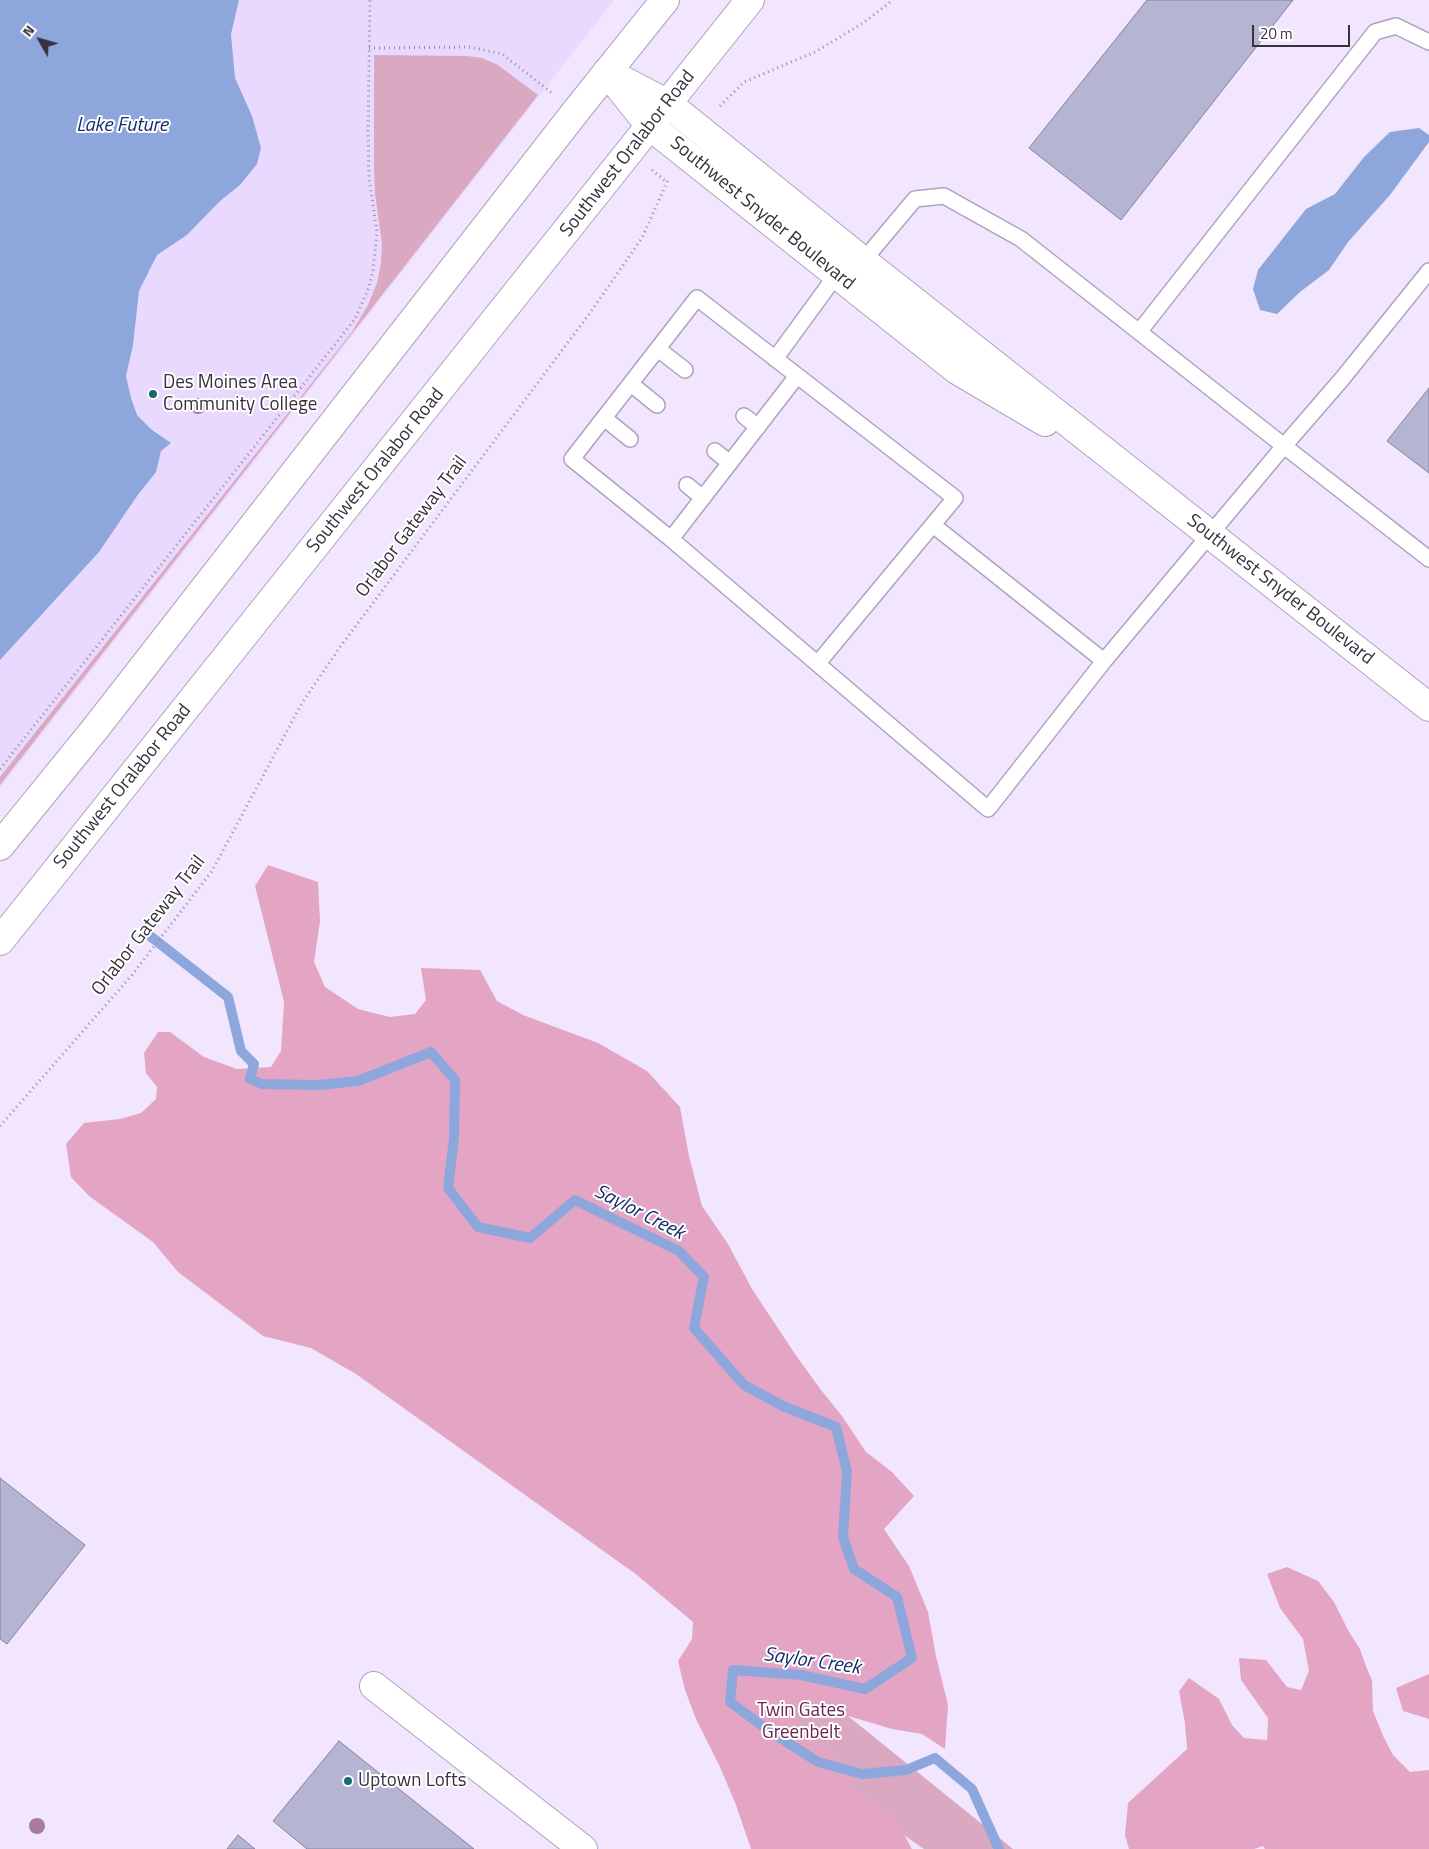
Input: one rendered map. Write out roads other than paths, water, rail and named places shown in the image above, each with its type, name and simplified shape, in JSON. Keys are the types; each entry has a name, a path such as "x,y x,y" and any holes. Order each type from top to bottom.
{"main road":[{"path":"0,846 95,729 576,111 665,0"},
{"name":"Southwest Oralabor Road","path":"0,941 750,0"},
{"name":"Southwest Snyder Boulevard","path":"607,72 668,104 863,261 1429,707"},
{"name":"Southwest Snyder Boulevard","path":"607,72 650,126 957,370 1132,472"},
{"path":"374,1686 583,1849"}],"lane":[{"path":"1139,332 1374,32 1396,26 1429,42"},
{"path":"863,261 915,199 944,196 1022,239 1429,558"},
{"path":"818,663 955,498 697,298 572,459 671,538 988,809 1104,661 1342,379 1429,271"},
{"path":"775,359 837,274"},
{"path":"658,349 685,370"},
{"path":"671,538 797,376"},
{"path":"631,384 657,405"},
{"path":"744,416 758,427"},
{"path":"604,418 630,439"},
{"path":"715,451 730,463"},
{"path":"687,485 703,498"},
{"path":"933,525 1104,661"}],"water":[{"name":"Lake Future","path":"0,0 239,0 231,34 235,78 252,116 261,148 257,164 240,185 220,201 187,235 157,255 139,291 133,345 126,376 137,415 152,430 171,443 161,451 156,472 137,496 99,552 0,660"},
{"path":"1419,128 1429,135 1429,142 1390,195 1348,242 1329,270 1300,292 1277,314 1260,310 1253,289 1258,270 1306,209 1335,194 1364,157 1390,132"}],"waterway":[{"name":"Saylor Creek","path":"145,932 228,997 241,1051 254,1064 250,1079 262,1084 319,1085 358,1081 431,1052 455,1080 454,1138 448,1188 478,1227 530,1238 575,1200 679,1251 704,1277 694,1328 744,1385 783,1406 836,1427 847,1472 843,1537 854,1569 897,1597 912,1658 865,1689 801,1675 733,1670 730,1702 771,1732 818,1762 862,1774 906,1770 935,1758 972,1789 999,1849"}],"place":[{"name":"Des Moines Area Community College","path":"153,394"},
{"name":"Uptown Lofts","path":"348,1781"}],"park label":[{"name":"Twin Gates Greenbelt","path":"801,1722"}]}
